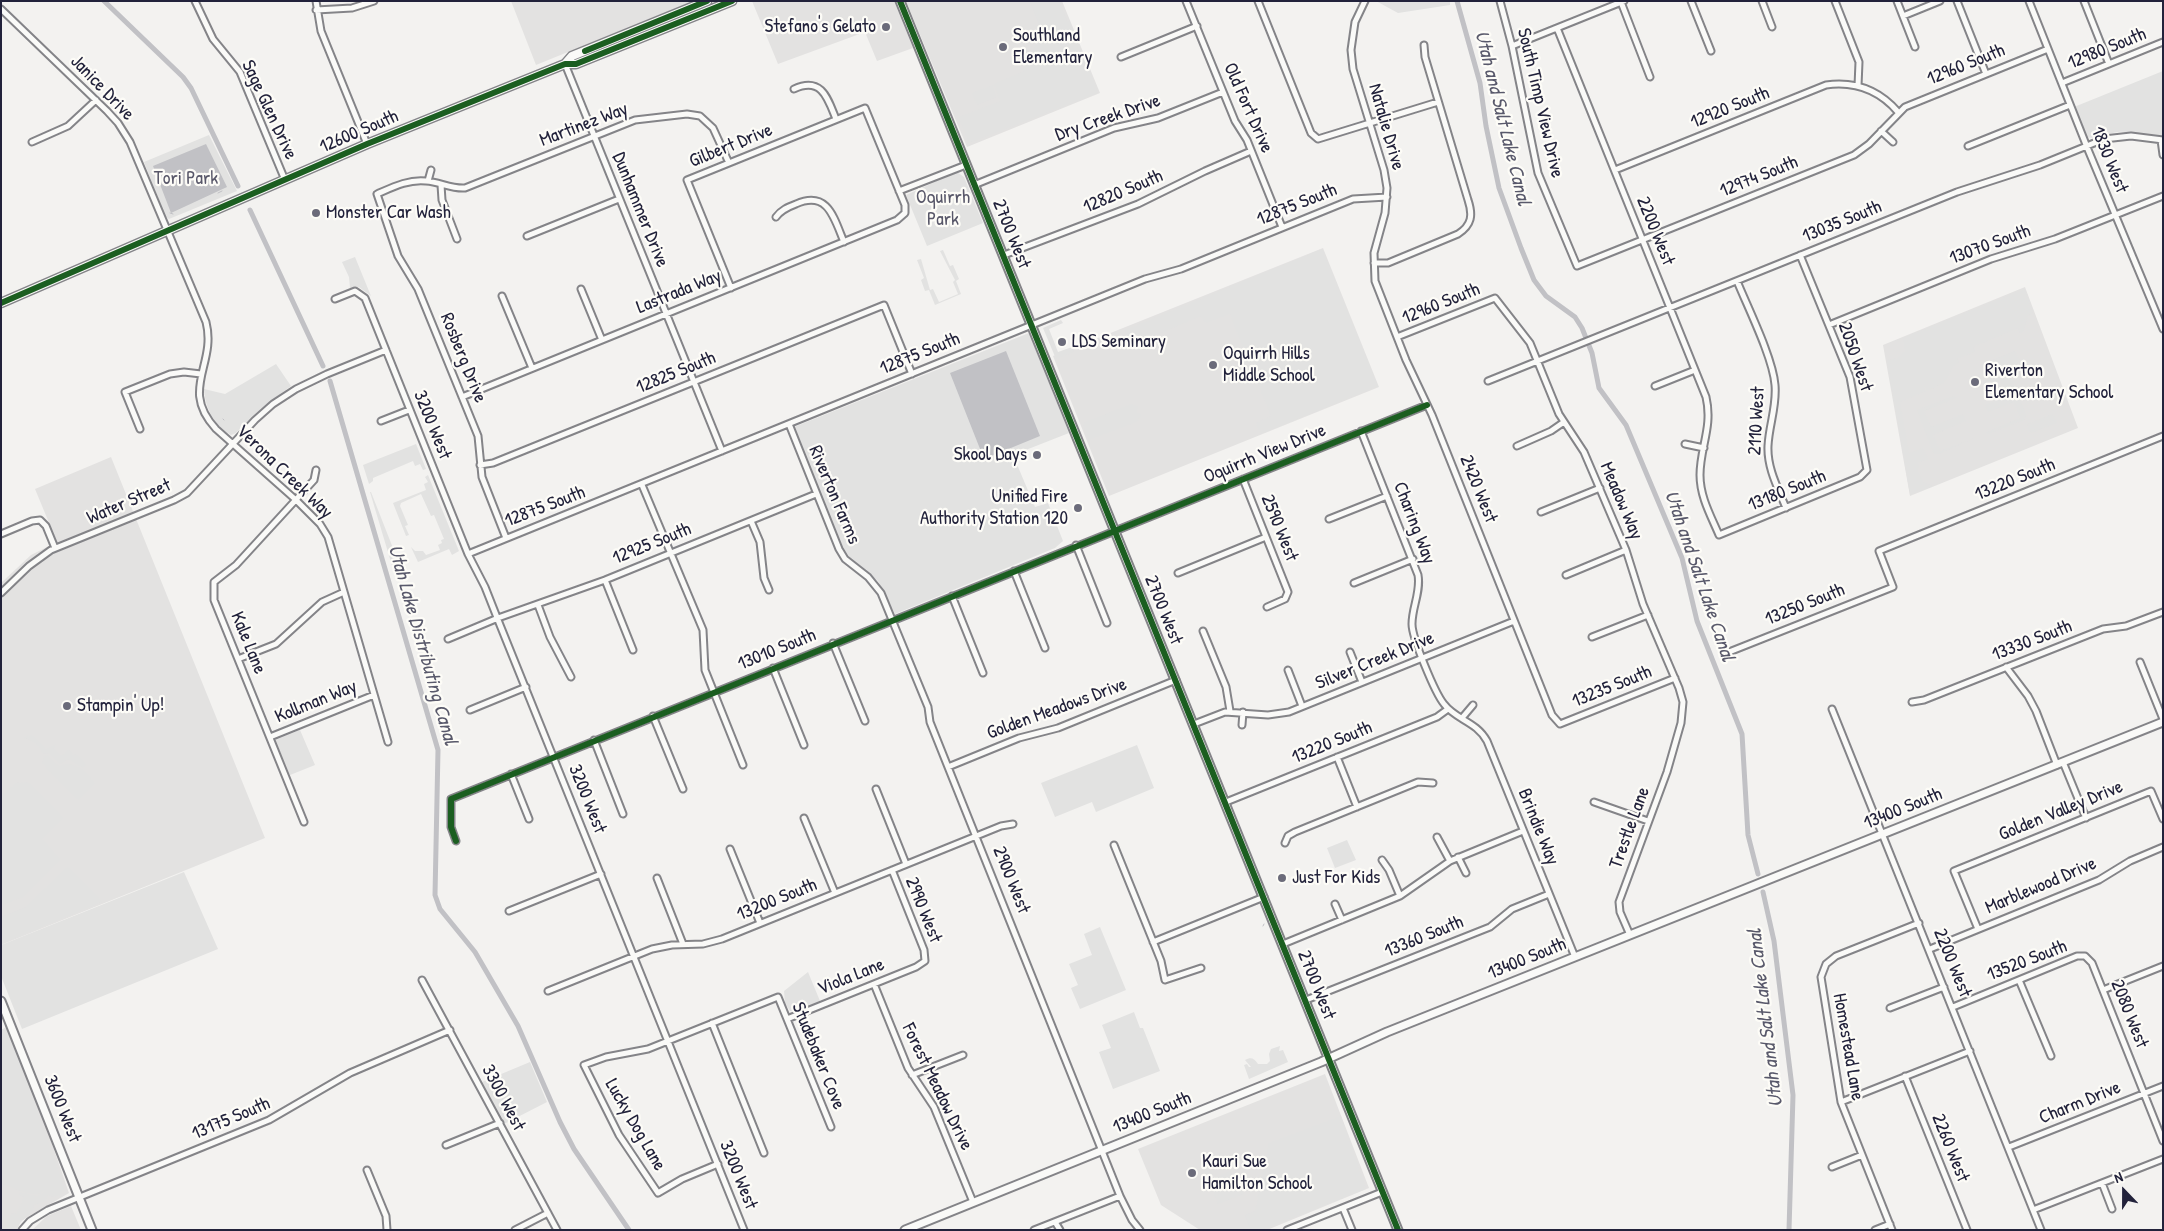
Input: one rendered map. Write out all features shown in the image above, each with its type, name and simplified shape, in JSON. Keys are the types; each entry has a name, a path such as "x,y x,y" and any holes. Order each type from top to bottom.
{"main road":[{"name":"12600 South","path":"565,64 572,56 708,1"},
{"path":"695,16 698,10 720,1"},
{"name":"12600 South","path":"1,303 367,144 565,64 576,64 732,1"},
{"name":"2700 West","path":"900,1 1398,1230"},
{"name":"13400 South","path":"905,1230 1329,1058 1387,1032 1884,835 2163,721"},
{"name":"3600 West","path":"1,1001 92,1230"}],"street":[{"name":"Sage Glen Drive","path":"195,1 213,40 240,72 284,180"},
{"path":"316,1 321,31 367,144"},
{"path":"316,10 352,8 374,1"},
{"name":"Old Fort Drive","path":"1186,1 1237,126 1244,134 1282,228"},
{"path":"1258,1 1311,133 1318,139 1438,102"},
{"name":"Natalie Drive","path":"1365,1 1355,22 1351,50 1353,69 1384,170 1387,197 1385,213 1374,253 1374,263"},
{"name":"South Timp View Drive","path":"1500,1 1512,46 1538,173 1576,266"},
{"path":"1691,1 1711,51"},
{"path":"1762,1 1772,27"},
{"path":"1835,1 1859,62 1858,86 1883,98 1898,112"},
{"path":"1897,1 1915,47"},
{"path":"1903,16 1940,1"},
{"path":"1957,1 1986,74"},
{"name":"1830 West","path":"2029,1 2086,146 2161,320 2163,329"},
{"path":"2084,1 2110,64"},
{"path":"1512,46 1622,2 1650,76"},
{"name":"Janice Drive","path":"2,11 118,123 130,142 167,232"},
{"path":"1122,57 1196,26"},
{"name":"2200 West","path":"1558,28 1706,397 1708,431 1700,470 1702,491 1719,535"},
{"name":"12980 South","path":"2062,83 2163,42"},
{"path":"1374,263 1388,263 1458,234 1467,226 1471,218 1471,209 1424,57 1424,44"},
{"name":"12960 South","path":"1898,112 1913,103 2048,49"},
{"name":"Dunhammer Drive","path":"565,64 722,451"},
{"name":"12920 South","path":"1615,170 1818,88 1834,84 1858,86"},
{"path":"794,89 806,85 819,88 827,98 836,120"},
{"name":"Dry Creek Drive","path":"974,185 1114,128 1151,120 1223,92"},
{"path":"32,142 68,126 96,100"},
{"path":"1968,146 2070,105"},
{"name":"Gilbert Drive","path":"731,288 687,180 865,108 899,191"},
{"name":"12974 South","path":"1576,266 1854,155 1864,148 1898,112"},
{"name":"Martinez Way","path":"377,194 408,182 428,181 459,188 471,186 635,120 694,114 705,119 713,128 729,163"},
{"path":"1881,131 1893,142"},
{"name":"13035 South","path":"1488,381 1957,192 2040,165 2086,146 2117,136 2162,140"},
{"path":"2162,140 2163,155"},
{"name":"12820 South","path":"1004,255 1138,204 1205,171 1251,152"},
{"path":"899,191 966,165"},
{"path":"428,181 431,170"},
{"path":"441,185 442,200 457,239"},
{"name":"Lastrada Way","path":"462,397 897,220 905,213 905,205 899,191"},
{"name":"Rosberg Drive","path":"377,194 398,256 418,289 478,436 482,477 506,538"},
{"name":"13070 South","path":"1829,325 1991,259 2055,239 2163,196"},
{"name":"12875 South","path":"468,554 642,485 1145,279 1181,269 1358,197 1387,197"},
{"path":"527,236 619,199"},
{"path":"776,217 786,208 802,201 814,200 820,202 830,210 844,242"},
{"name":"Verona Creek Way","path":"167,232 206,322 209,334 207,359 201,374 199,397 202,408 208,420 296,500 320,524 328,537 388,742"},
{"name":"2050 West","path":"1800,255 1852,385 1867,466 1865,473"},
{"name":"2420 West","path":"1374,263 1377,287 1397,337 1427,405 1552,715 1560,724"},
{"name":"2110 West","path":"1737,281 1774,376 1775,404 1768,439 1768,457 1772,475 1786,508"},
{"path":"581,290 602,340"},
{"name":"3200 West","path":"335,300 355,291 365,298 468,554 498,618 744,1230"},
{"path":"502,296 532,368"},
{"name":"12960 South","path":"1397,337 1495,298"},
{"name":"Meadow Way","path":"1495,298 1527,339 1564,422 1580,444 1600,488 1626,550 1648,615 1675,678 1683,702 1683,716 1679,731"},
{"name":"12825 South","path":"480,465 493,463 884,305 912,374"},
{"name":"Water Street","path":"1,593 42,555 55,548 187,493 255,420 296,389 386,350"},
{"path":"1654,386 1695,370"},
{"path":"140,429 125,392 170,374 184,372 201,374"},
{"name":"Oquirrh View Drive","path":"1115,531 1427,405"},
{"path":"381,421 410,410"},
{"path":"1517,446 1542,436 1564,422"},
{"name":"Riverton Farms","path":"789,424 816,494 845,559 868,577 881,592 893,621"},
{"name":"Charing Way","path":"1361,431 1418,575 1419,584 1412,630 1423,658"},
{"name":"13220 South","path":"1893,586 1878,551 2163,436"},
{"path":"1685,444 1704,448"},
{"name":"Kale Lane","path":"304,822 214,600 214,582 236,565 296,500 314,480 316,470"},
{"name":"13180 South","path":"1719,535 1860,478 1865,473"},
{"name":"2590 West","path":"1243,479 1287,588 1285,599 1267,607"},
{"path":"642,485 703,630 706,670 743,765"},
{"path":"1541,512 1600,488"},
{"name":"12925 South","path":"448,639 498,618 605,580 816,494"},
{"path":"1329,519 1387,496"},
{"path":"1,534 32,521 40,520 46,526 55,548"},
{"path":"751,521 760,542 764,573 769,590"},
{"name":"13010 South","path":"456,841 451,827 451,799 833,643 893,621 1076,545 1115,531"},
{"path":"1178,573 1266,537"},
{"path":"1076,545 1107,623"},
{"path":"1566,575 1626,550"},
{"path":"1354,583 1412,559"},
{"path":"1014,571 1045,648"},
{"path":"605,580 633,650"},
{"name":"13250 South","path":"1729,652 1893,586"},
{"path":"238,659 276,644 322,602 344,592"},
{"path":"952,596 983,673"},
{"path":"538,605 550,637 571,677"},
{"name":"13330 South","path":"1912,702 1924,700 2103,629 2126,626 2163,612"},
{"path":"1592,637 1648,615"},
{"name":"2900 West","path":"893,621 928,707 930,722 1120,1196 1132,1220 1140,1230"},
{"name":"Silver Creek Drive","path":"1194,724 1230,711 1273,715 1302,706 1514,621"},
{"path":"1203,631 1226,687 1230,711"},
{"path":"833,643 865,721"},
{"path":"1350,652 1362,682"},
{"name":"Brindie Way","path":"1423,658 1439,697 1448,709 1476,727 1487,741 1575,957"},
{"path":"2140,662 2163,721"},
{"path":"2006,667 2028,696 2036,711 2086,818"},
{"path":"773,668 804,745"},
{"path":"1288,670 1302,706"},
{"name":"13235 South","path":"1560,724 1675,678"},
{"name":"Golden Meadows Drive","path":"948,767 1019,738 1058,728 1176,680"},
{"path":"470,710 526,687"},
{"name":"Kollman Way","path":"270,737 374,696"},
{"path":"1462,718 1473,705"},
{"name":"13220 South","path":"1226,802 1437,717 1448,709"},
{"name":"2200 West","path":"1832,709 1930,949 2041,1230"},
{"path":"1242,725 1243,712"},
{"path":"653,716 684,789"},
{"name":"Trestle Lane","path":"1630,936 1620,912 1619,902 1668,772 1679,731"},
{"path":"594,740 623,814"},
{"path":"1337,757 1357,807"},
{"path":"511,774 529,819"},
{"path":"1285,843 1288,836 1295,832 1418,782 1432,782"},
{"path":"876,789 906,864"},
{"name":"Golden Valley Drive","path":"1978,929 1954,871 2151,791 2163,819"},
{"path":"1594,802 1648,821"},
{"path":"804,818 835,893"},
{"name":"13200 South","path":"548,991 661,946 713,941 1001,826 1013,824"},
{"path":"1283,944 1400,896 1458,857 1523,831"},
{"path":"1437,837 1450,862"},
{"path":"1114,845 1161,961 1165,980 1201,968"},
{"path":"730,848 760,923"},
{"name":"Marblewood Drive","path":"1930,949 2099,880 2130,860 2163,848"},
{"path":"1458,857 1466,873"},
{"path":"1382,860 1390,870 1400,896"},
{"name":"2990 West","path":"892,870 924,950 925,961"},
{"path":"509,911 601,874"},
{"path":"657,878 683,944"},
{"name":"13360 South","path":"1306,1000 1490,927 1512,909 1549,894"},
{"path":"1153,942 1264,897"},
{"path":"1335,904 1342,920"},
{"name":"Homestead Lane","path":"1891,1227 1841,1102 1821,977 1826,964 1836,956 1919,923"},
{"name":"13520 South","path":"1953,1007 2077,956 2086,956"},
{"name":"2080 West","path":"2086,956 2092,964 2103,990 2163,1141"},
{"name":"Viola Lane","path":"787,1019 916,967 925,961"},
{"path":"2103,990 2163,966"},
{"name":"3300 West","path":"422,980 557,1230"},
{"path":"2019,980 2050,1056"},
{"name":"Forest Meadow Drive","path":"874,984 912,1075 934,1107 973,1202"},
{"path":"1890,1008 1944,987"},
{"name":"Studebaker Cove","path":"712,1023 778,997 831,1127"},
{"path":"668,1041 712,1023 764,1153"},
{"name":"13175 South","path":"22,1230 40,1214 270,1120 350,1073 450,1030"},
{"name":"Lucky Dog Lane","path":"668,1041 640,1052 606,1057 584,1065 612,1121 658,1193 682,1179 718,1164"},
{"path":"1841,1102 1970,1051"},
{"path":"912,1075 963,1055"},
{"name":"2260 West","path":"1905,1076 1967,1230"},
{"name":"Charm Drive","path":"2009,1147 2163,1086"},
{"path":"446,1145 485,1131 500,1123"},
{"path":"1832,1167 1862,1155"},
{"path":"2034,1210 2163,1159"},
{"path":"367,1170 386,1216 387,1230"},
{"path":"2102,1184 2112,1209"},
{"path":"1287,1230 1382,1192"},
{"path":"1034,1230 1120,1196"},
{"path":"1343,1208 1352,1230"},
{"path":"515,1230 548,1212"},
{"path":"1055,1222 1060,1230"},
{"path":"1875,1230 1891,1227"}],"shaded area":[{"path":"511,1 693,1 536,65"},
{"path":"752,1 894,1 913,48 877,61 865,32 778,64"},
{"name":"Southland Elementary","path":"906,1 1062,1 1100,93 967,147"},
{"name":"Tori Park","path":"206,144 227,187 171,213 153,166"},
{"name":"Oquirrh Hills Middle School","path":"1323,248 1379,387 1109,496 1053,356"},
{"name":"Riverton Elementary School","path":"2025,287 2078,428 1910,496 1883,345"},
{"path":"1006,351 1040,436 984,459 950,373"},
{"path":"111,457 265,838 1,945 1,583 31,555 57,542 35,489"},
{"path":"7,1027 42,1115 69,1193 21,1221 17,1230 1,1230 1,1030"},
{"path":"1325,1074 1369,1188 1267,1230 1200,1230 1161,1205 1138,1149"},
{"path":"71,1206 81,1230 32,1230 47,1216"}],"green space":[{"path":"1030,1 1059,1 1098,93 969,143 959,117 1000,101 994,84 1023,72 1042,31"},
{"path":"1376,1 1450,1 1450,5 1398,13"},
{"path":"2163,71 2163,135 2118,132 2098,137 2086,137 2074,107"},
{"path":"993,85 997,97 977,105 972,93"},
{"name":"Tori Park","path":"209,135 237,191 169,219 165,216 144,162"},
{"name":"Oquirrh Park","path":"957,172 964,177 983,223 927,246 906,195"},
{"path":"1322,249 1378,386 1261,434 1256,423 1271,416 1230,314 1206,323 1201,316 1132,345 1125,330"},
{"path":"943,250 950,266 953,265 959,279 956,281 961,294 935,305 929,290 925,291 921,280 924,278 917,260 921,259 930,290 933,289 939,302 958,294 953,282 955,280 940,251"},
{"path":"355,257 371,296 359,287 350,288 349,277 342,262"},
{"path":"2025,289 2033,313 2028,316 2023,331 2020,333 2018,328 1973,347 1975,352 1957,359 1959,362 1953,366 1944,383 1927,391 1924,385 1926,391 1900,402 1909,453 1923,448 1928,459 1917,463 1919,465 1918,472 1923,482 1933,486 1910,495 1887,360 1898,358 1905,352 1903,338"},
{"path":"1061,320 1063,323 1049,329 1058,352 1072,347 1074,352 1056,359 1043,328"},
{"path":"1029,333 1069,433 1013,455 1035,507 1048,503 1063,541 1055,548 895,614 878,581 852,561 843,548 794,427"},
{"path":"2015,351 2020,362 2006,368 2026,415 2024,420 1988,434 1987,432 2020,418 2014,402 1988,412 1985,405 2008,396 2001,380 1985,386 1983,381 1993,376 1990,369 1983,370 1980,365"},
{"path":"276,364 291,386 256,413 236,433 231,435 220,427 208,410 204,389 225,394"},
{"path":"1953,396 1957,398 1924,411 1931,427 1963,414 1966,421 1933,435 1940,451 1975,438 1939,454 1934,454 1917,410"},
{"path":"1131,404 1138,406 1137,412 1141,415 1137,422 1089,440 1083,425 1085,422"},
{"path":"2053,414 2057,423 2031,433 2027,424"},
{"path":"416,444 426,469 423,470 420,464 415,466 413,461 373,478 373,481 369,484 363,465"},
{"path":"428,475 459,551 452,555 449,549 418,562 411,547 415,551 423,551 426,555 440,550 438,545 444,539 434,515 431,516 421,494 401,503 400,506 408,525 405,526 409,535 406,536 393,503 426,490 424,484 428,482 425,477"},
{"path":"370,492 400,566 393,569"},
{"path":"300,730 315,765 290,775 275,740"},
{"path":"27,735 29,737 32,735 46,749 56,744 53,749 61,756 69,750 73,755 76,754 86,765 83,768 69,759 60,764 49,753 44,754 36,743 24,738"},
{"path":"1137,745 1154,788 1096,812 1092,802 1055,817 1041,783"},
{"path":"48,755 59,766 71,764 79,767 95,783 78,800 42,763 44,756"},
{"path":"28,782 63,818 42,839 60,860 23,897 1,905 1,795 17,783"},
{"path":"1347,840 1356,860 1335,868 1327,848"},
{"path":"68,867 102,902 1,944 1,917 26,907"},
{"path":"184,872 218,949 22,1029 1,976 1,945"},
{"path":"1100,927 1126,990 1080,1009 1071,988 1078,985 1069,964 1092,955 1084,934"},
{"path":"808,972 820,1001 796,1011 790,1011 785,1003 784,991"},
{"path":"1134,1012 1140,1028 1143,1028 1160,1071 1113,1089 1099,1052 1111,1048 1102,1025"},
{"path":"7,1027 64,1187 61,1195 53,1197 48,1195 44,1202 34,1205 32,1211 13,1230 5,1230 12,1213 17,1214 24,1197 19,1195 20,1192 37,1196 43,1193 44,1189 42,1193 32,1194 1,1183 1,1030"},
{"path":"1280,1046 1279,1051 1283,1050 1288,1062 1249,1079 1244,1065 1247,1064 1251,1067 1245,1060 1252,1059 1258,1064 1267,1064 1270,1061 1269,1054 1271,1049"},
{"path":"530,1062 547,1102 504,1124 482,1082"},
{"path":"1341,1116 1366,1189 1261,1230 1251,1230 1245,1215 1255,1211 1269,1143"},
{"path":"1208,1165 1212,1180 1230,1171 1236,1186 1240,1185 1244,1194 1218,1204 1203,1167"}],"waterway":[{"name":"Utah Lake Distributing Canal","path":"104,1 183,77 191,88 238,186"},
{"name":"Utah and Salt Lake Canal","path":"1457,1 1480,83 1486,126 1499,188 1521,248 1534,280 1546,296 1575,317 1582,328 1592,353 1599,388 1626,425 1682,558 1697,621 1742,734 1748,835 1758,874"},
{"path":"218,193 222,191"},
{"name":"Utah Lake Distributing Canal","path":"250,210 323,366"},
{"name":"Utah Lake Distributing Canal","path":"330,381 438,750 435,895 440,909 475,952 518,1026 560,1122 574,1149 629,1230"},
{"name":"Utah and Salt Lake Canal","path":"1763,892 1774,941 1793,1095 1789,1230"}],"cycle path":[{"path":"585,51 707,1"},
{"path":"1,303 367,144 565,64 576,64 732,1"},
{"path":"900,1 1398,1230"},
{"path":"456,841 451,827 451,799 1427,405"}],"place":[{"name":"Stefano's Gelato","path":"886,27"},
{"name":"Southland Elementary","path":"1003,47"},
{"name":"Monster Car Wash","path":"316,213"},
{"name":"LDS Seminary","path":"1062,342"},
{"name":"Oquirrh Hills Middle School","path":"1213,365"},
{"name":"Riverton Elementary School","path":"1975,382"},
{"name":"Skool Days","path":"1037,455"},
{"name":"Unified Fire Authority Station 120","path":"1078,508"},
{"name":"Stampin' Up!","path":"67,706"},
{"name":"Just For Kids","path":"1282,878"},
{"name":"Kauri Sue Hamilton School","path":"1192,1173"}]}
